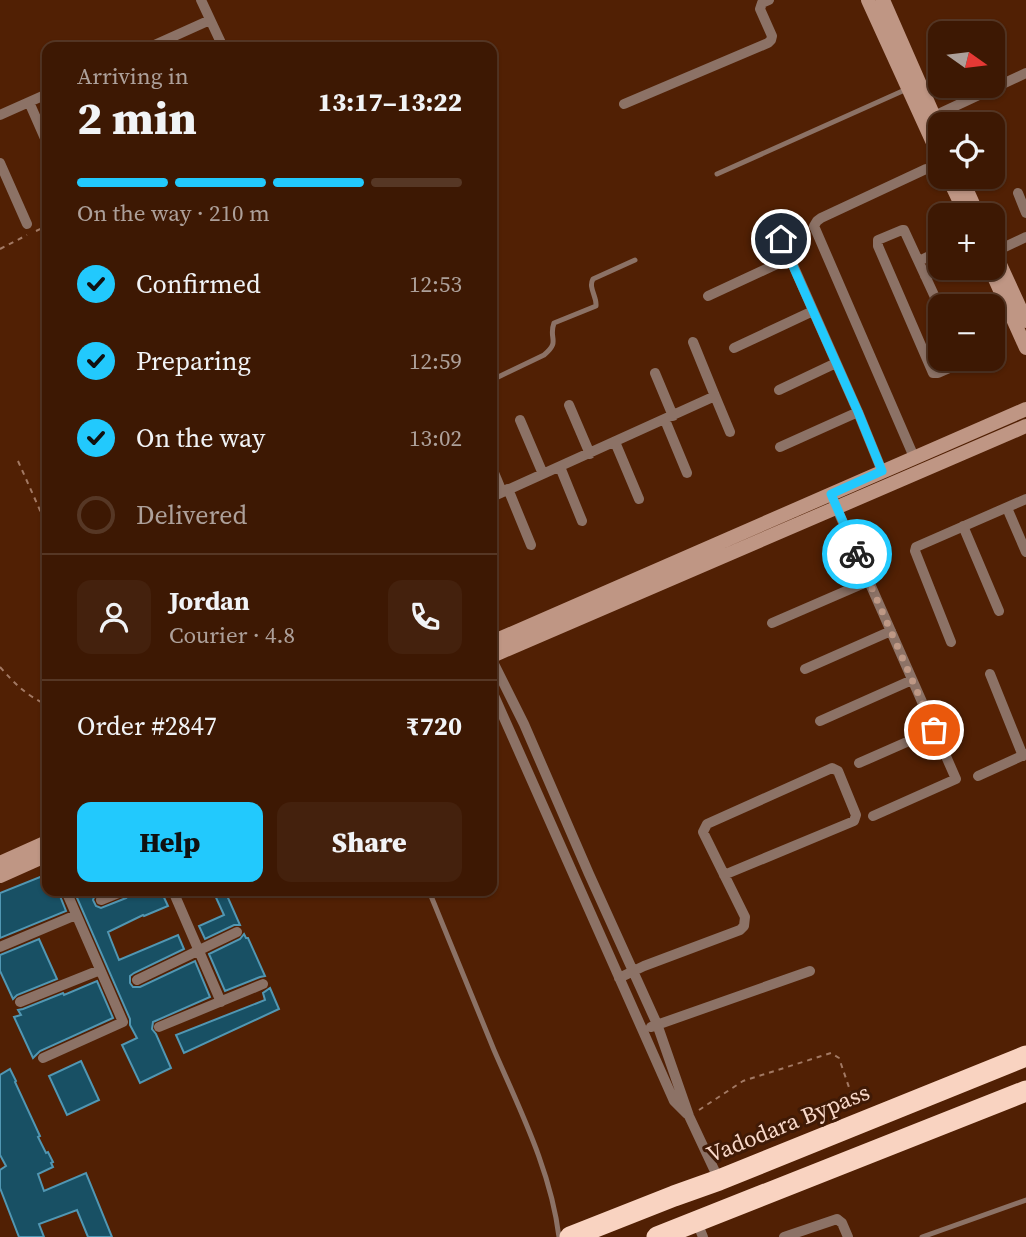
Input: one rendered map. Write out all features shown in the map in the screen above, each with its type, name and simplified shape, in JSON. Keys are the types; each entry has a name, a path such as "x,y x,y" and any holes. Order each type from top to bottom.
{"highway":[{"name":"Vadodara Bypass","path":"570,1237 1026,1056"},
{"path":"657,1237 700,1229 1026,1091"}],"street":[{"path":"201,0 221,42"},
{"path":"624,104 771,40 772,36 760,9 762,3 769,0"},
{"path":"868,0 930,112"},
{"path":"883,0 928,125"},
{"path":"161,42 211,20"},
{"path":"957,112 1026,73"},
{"path":"0,115 42,96"},
{"path":"29,102 42,132"},
{"path":"0,163 27,224"},
{"path":"914,457 814,226 821,218 926,169"},
{"path":"1018,193 1026,213"},
{"path":"928,361 878,246 878,240 904,230 933,294"},
{"path":"1005,246 1026,237"},
{"path":"781,239 882,471"},
{"path":"919,261 928,257"},
{"path":"708,296 790,258"},
{"path":"1005,276 1026,320"},
{"path":"995,280 1026,348"},
{"path":"734,348 813,311"},
{"path":"693,342 730,432"},
{"path":"779,390 836,363"},
{"path":"655,373 687,473"},
{"path":"531,545 501,493 715,396"},
{"path":"569,405 590,454"},
{"path":"497,656 834,500 882,471 1026,409"},
{"path":"780,447 858,412"},
{"path":"520,420 542,474"},
{"path":"497,640 834,500 1026,426"},
{"path":"615,442 639,499"},
{"path":"560,467 582,521"},
{"path":"951,642 915,549 1026,499"},
{"path":"834,500 956,779 873,816"},
{"path":"1007,508 1026,552"},
{"path":"963,526 999,611"},
{"path":"772,623 869,581"},
{"path":"805,669 891,631"},
{"path":"497,668 657,1024 689,1116 719,1180"},
{"path":"978,776 1024,755 990,674"},
{"path":"820,720 912,680"},
{"path":"497,702 674,1101 689,1116"},
{"path":"859,763 934,730"},
{"path":"619,978 740,930 744,926 745,918 724,875 704,832 707,824 832,768 838,771 856,815 854,821 724,875"},
{"path":"0,863 42,849"},
{"path":"0,876 42,850"},
{"path":"43,1058 123,1022 68,896"},
{"path":"101,900 111,896"},
{"path":"175,896 221,1002"},
{"path":"0,947 76,915"},
{"path":"137,980 237,932"},
{"path":"20,1002 100,970"},
{"path":"643,1030 810,971"},
{"path":"159,1027 263,984"},
{"path":"784,1237 837,1219 842,1223 848,1237"}],"lane":[{"path":"717,174 914,86"},
{"path":"497,378 550,350 554,342 554,323 596,306 591,284 593,279 635,260"},
{"path":"431,896 528,1128 551,1192 559,1237"},
{"path":"922,1237 1026,1200"}],"path":[{"path":"0,249 42,228"},
{"path":"18,461 42,515"},
{"path":"0,667 31,698 42,703"},
{"path":"689,1116 743,1082 831,1053 839,1058 861,1122"}],"building":[{"path":"42,876 42,896 60,896 66,911 0,938 0,893"},
{"path":"76,896 95,896 93,900 96,906 101,908 129,896 163,896 168,906 108,932 119,960 178,935 184,949 134,973 130,976 130,983 133,987 140,987 195,961 210,997 153,1022 152,1029 171,1068 140,1083 122,1045 137,1038"},
{"path":"215,896 227,896 240,925 234,925 205,939 199,926 224,915"},
{"path":"244,934 265,976 225,991 209,954 240,939"},
{"path":"39,939 57,979 13,999 0,971 0,955"},
{"path":"97,981 113,1018 40,1051 33,1058 14,1017 21,1015 18,1010"},
{"path":"270,988 279,1009 184,1053 176,1035 265,1000 263,993"},
{"path":"81,1061 99,1100 67,1115 49,1076"},
{"path":"10,1069 40,1136 38,1137 53,1162 53,1167 38,1174 44,1191 86,1173 112,1237 88,1237 77,1210 39,1224 44,1237 19,1237 0,1188 0,1170 6,1166 0,1155 0,1075"}],"way so far":[{"path":"857,554 934,730"}],"route":[{"path":"781,239 882,471 831,494 857,554"}]}
